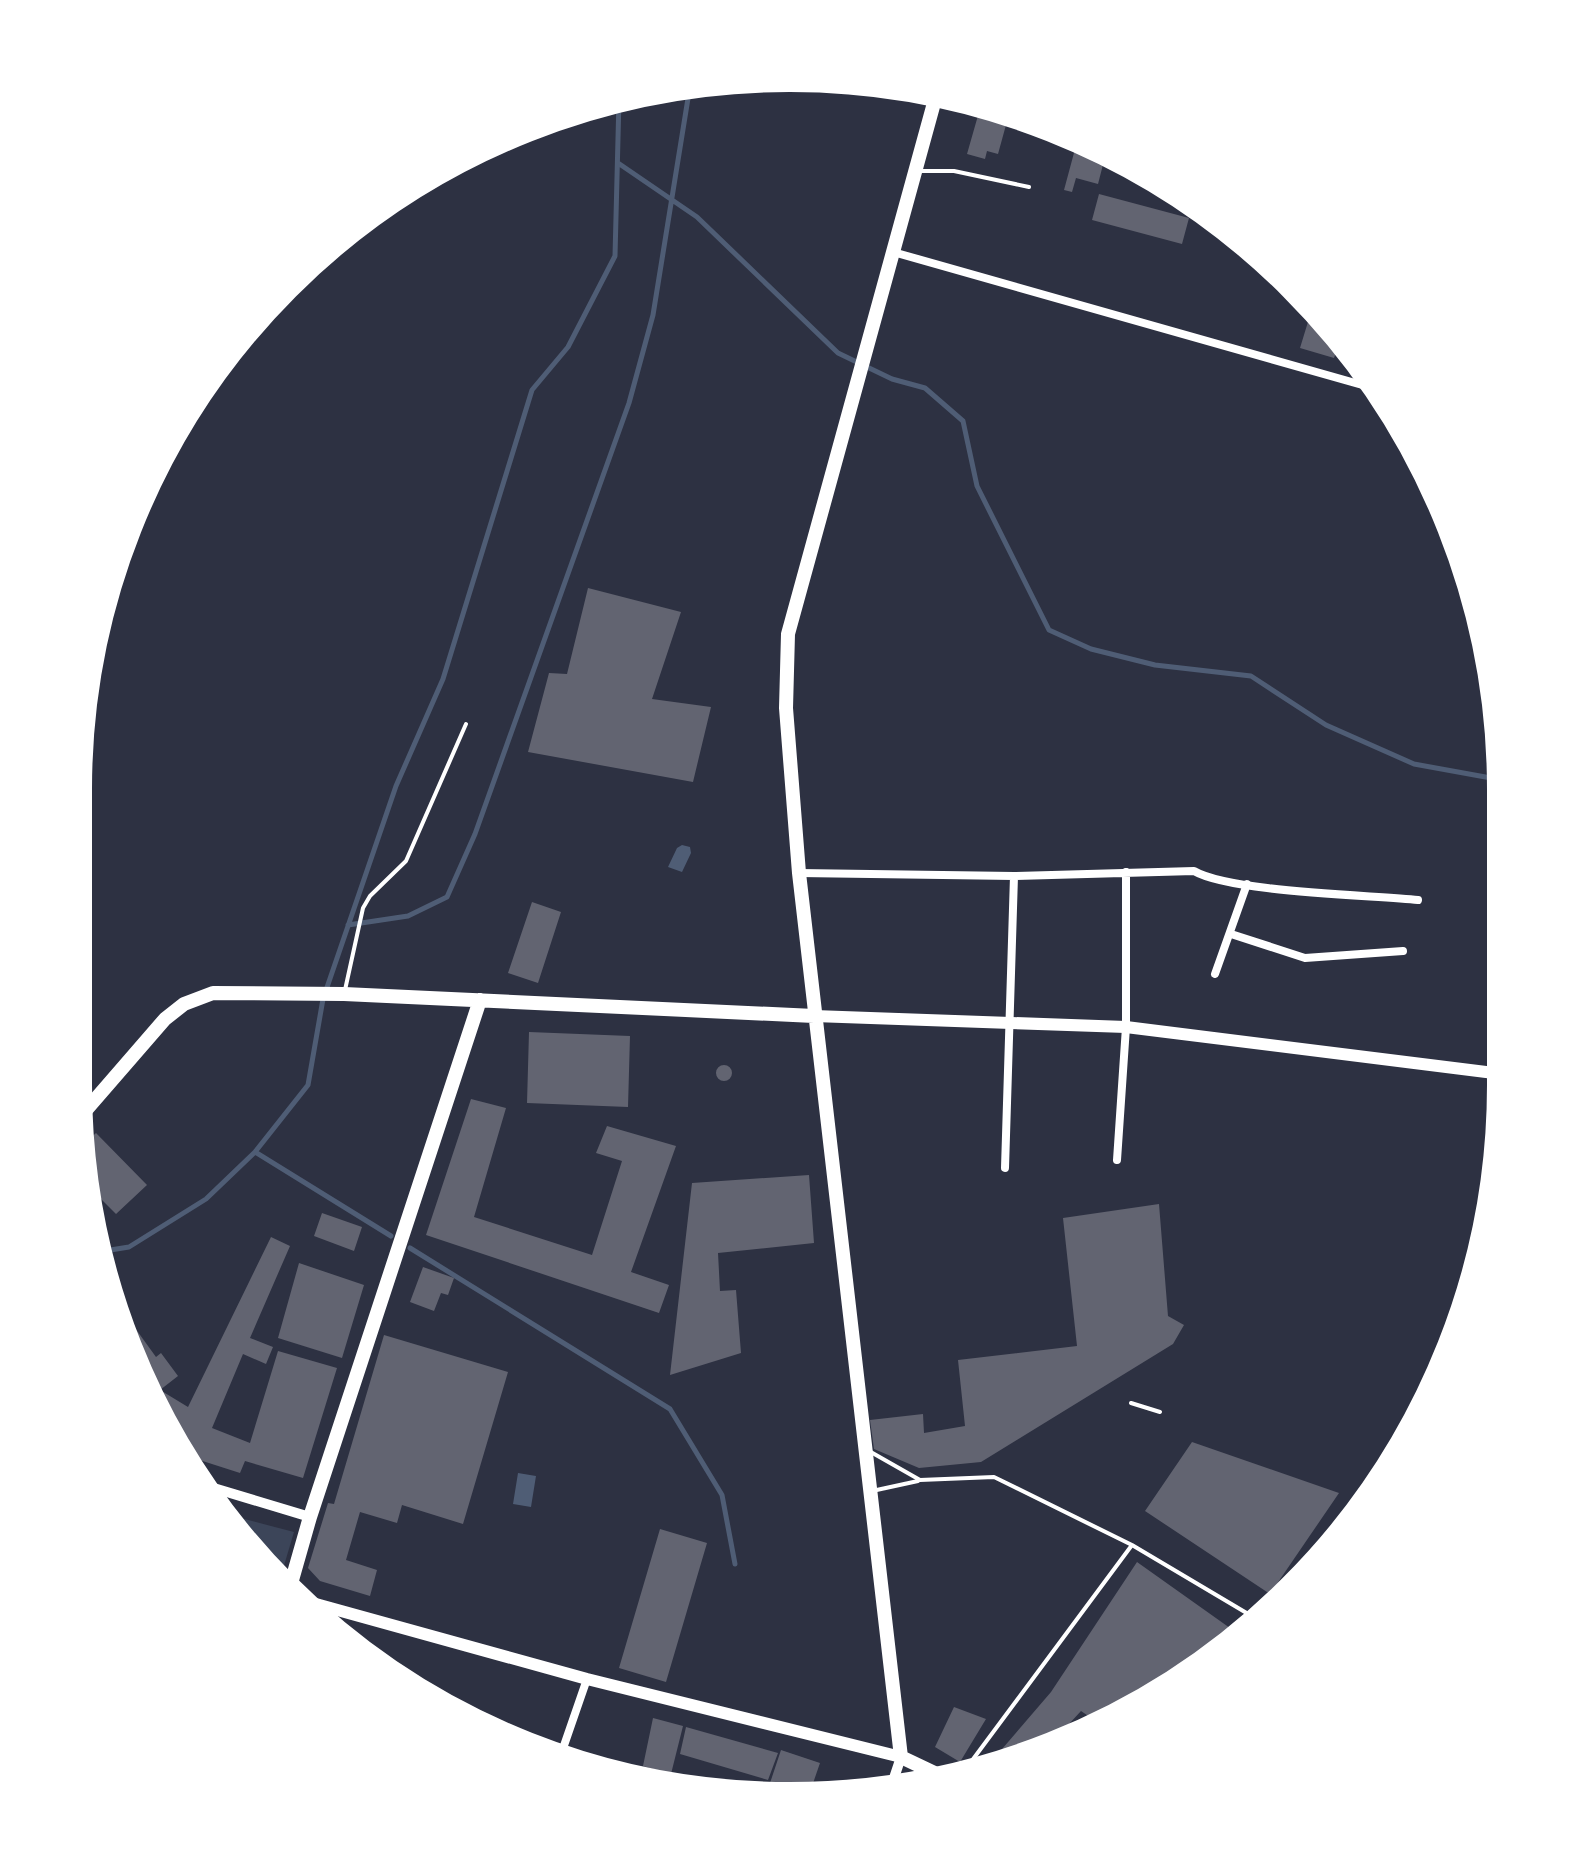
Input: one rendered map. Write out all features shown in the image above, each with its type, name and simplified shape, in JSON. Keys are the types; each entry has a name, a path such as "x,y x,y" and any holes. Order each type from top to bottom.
{"main road":[{"path":"901,1757 814,1016 786,708 788,634 818,535 854,387 933,105"},
{"path":"90,1105 165,1019 184,1004 213,993 339,994 1126,1027 1489,1072"},
{"path":"293,1577 480,1000"},
{"path":"324,1606 587,1679 901,1757 929,1770"}],"street":[{"path":"893,252 1358,383"},
{"path":"799,873 1014,876 1194,871 1207,879 1418,900"},
{"path":"1117,1160 1126,1027 1126,872"},
{"path":"1005,1168 1007,1023 1014,876"},
{"path":"1215,974 1247,884"},
{"path":"1231,934 1305,958 1403,951"},
{"path":"220,1490 310,1517"},
{"path":"564,1747 587,1679"},
{"path":"895,1776 901,1757"}],"lane":[{"path":"915,171 954,171 1029,187"},
{"path":"339,994 363,908 370,896 406,861 466,724"},
{"path":"1131,1403 1160,1412"},
{"path":"867,1450 920,1480"},
{"path":"872,1492 920,1480 994,1477 1132,1545 1247,1613"},
{"path":"973,1759 1132,1545"}],"shaded area":[{"path":"682,845 690,847 691,853 682,872 668,867 677,848"},
{"path":"518,1473 536,1476 531,1507 513,1504"},
{"path":"242,1518 294,1532 284,1567"}],"building":[{"path":"978,116 1006,125 998,154 987,151 985,159 967,154"},
{"path":"1075,151 1103,164 1098,184 1076,178 1072,192 1064,190"},
{"path":"1099,194 1189,218 1182,244 1092,220"},
{"path":"1308,321 1336,354 1334,358 1300,348"},
{"path":"588,588 681,612 652,699 711,707 693,782 528,752 549,673 567,674"},
{"path":"532,902 561,912 538,983 508,973"},
{"path":"529,1032 630,1036 628,1107 527,1103"},
{"path":"724,1065 732,1073 724,1081 716,1073"},
{"path":"471,1099 506,1108 474,1217 592,1255 622,1161 596,1153 607,1126 676,1146 631,1272 669,1285 659,1313 426,1235"},
{"path":"96,1133 147,1185 116,1214 99,1197 92,1137"},
{"path":"809,1175 814,1243 718,1253 720,1291 736,1290 741,1353 670,1375 692,1183"},
{"path":"1159,1204 1168,1316 1184,1325 1173,1344 981,1462 919,1468 874,1449 870,1420 923,1414 924,1433 965,1426 958,1360 1077,1346 1063,1218"},
{"path":"322,1213 362,1227 354,1251 314,1236"},
{"path":"271,1237 290,1246 250,1338 273,1347 266,1364 243,1354 212,1428 250,1443 278,1351 337,1368 303,1478 245,1461 240,1473 200,1460 160,1390 188,1407"},
{"path":"299,1263 364,1285 342,1358 278,1338"},
{"path":"423,1267 454,1278 448,1295 441,1293 434,1311 410,1302"},
{"path":"133,1325 156,1357 161,1353 178,1376 160,1390"},
{"path":"384,1335 508,1372 463,1524 402,1505 397,1523 360,1512 346,1560 377,1570 370,1596 320,1581 308,1568 328,1503 334,1504"},
{"path":"1192,1442 1339,1493 1269,1593 1145,1511"},
{"path":"660,1529 707,1543 666,1682 619,1668"},
{"path":"1137,1562 1229,1628 1178,1666 1099,1712 1089,1717 1081,1711 1067,1727 1000,1751 1051,1692"},
{"path":"954,1707 986,1719 960,1762 935,1747"},
{"path":"653,1718 683,1726 671,1774 643,1766"},
{"path":"686,1727 778,1753 768,1780 680,1754"},
{"path":"781,1750 820,1763 813,1783 770,1784"}],"waterway":[{"path":"348,925 408,916 447,897 475,834 629,403 653,315 688,98"},
{"path":"110,1250 129,1247 206,1199 255,1152 308,1085 323,999 396,786 443,679 532,390 568,347 615,256 619,111"},
{"path":"618,163 697,217 838,353 892,379 925,388 963,421 977,486 1049,630 1091,649 1155,665 1251,676 1326,725 1414,764 1489,778"},
{"path":"255,1152 391,1236"},
{"path":"410,1248 670,1409 722,1495 735,1564"}]}
